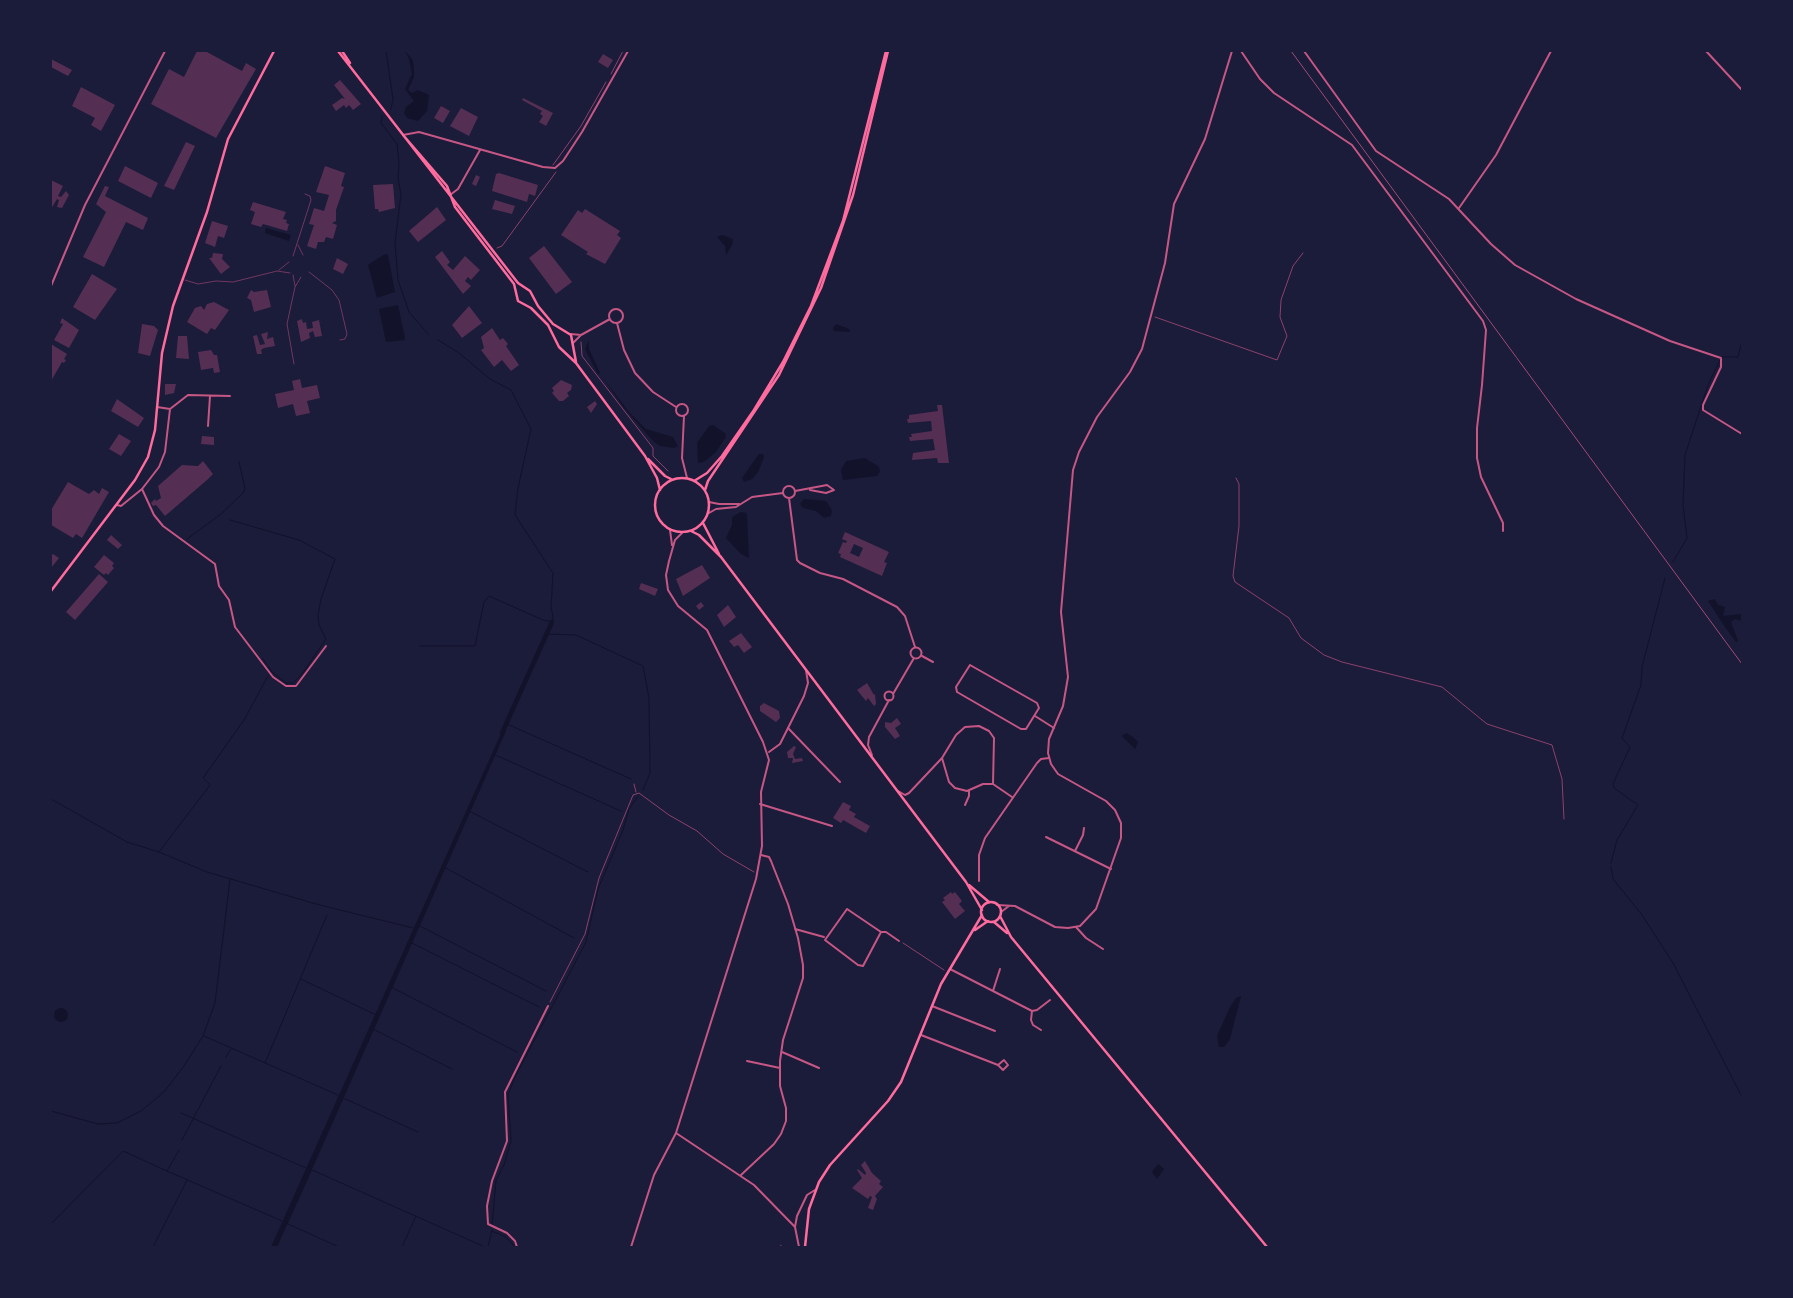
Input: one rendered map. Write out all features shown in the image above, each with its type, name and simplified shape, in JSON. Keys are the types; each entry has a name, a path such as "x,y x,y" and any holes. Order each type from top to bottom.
{"main road":[{"path":"51,591 117,505 148,457 154,436 163,346 183,279 207,212 228,139 274,51"},
{"path":"338,51 355,71 424,165 524,288 530,291 538,306 553,324 569,334 576,363"},
{"path":"342,51 355,71"},
{"path":"694,481 707,473 726,451 770,384 794,341 819,287 847,208 887,51"},
{"path":"705,490 708,481 779,375 821,288 849,208 887,51"},
{"path":"403,135 448,186 455,206 514,284 518,301 531,308 548,325 559,347 576,363 645,456 657,478 660,490"},
{"path":"517,294 524,288"},
{"path":"564,350 572,344"},
{"path":"645,456 665,476 673,480"},
{"path":"687,478 705,490 709,502 709,513 703,523 691,531 682,533 670,530 662,524 656,510 656,500 660,490 673,480 687,478"},
{"path":"703,523 721,557"},
{"path":"691,531 699,535 721,557 966,882 982,910 982,915 974,931 948,972 932,1006 905,1076 894,1093 830,1166 816,1190 807,1220 805,1247"},
{"path":"966,882 990,903 997,904 1011,937"},
{"path":"982,910 990,903"},
{"path":"993,922 1000,914"},
{"path":"982,915 988,922"},
{"path":"974,931 988,922 993,922 1011,937 1267,1247"}],"street":[{"path":"51,286 79,218 165,51"},
{"path":"403,135 419,132 548,168 557,166 582,132 628,51"},
{"path":"997,904 1011,905 1050,925 1064,928 1076,927 1086,922 1096,909 1111,869 1121,834 1118,813 1106,801 1062,777 1053,767 1049,758 1048,744 1064,706 1068,677 1068,655 1061,617 1073,470 1078,452 1091,428 1136,361 1152,316 1164,263 1174,204 1205,139 1232,51"},
{"path":"1241,51 1260,79 1274,93 1352,145 1484,320 1486,330 1482,385 1476,428 1477,458 1481,478 1504,523 1503,530"},
{"path":"1304,51 1376,151 1459,208 1501,254 1553,287 1664,338 1721,359 1721,367 1703,404 1703,410 1742,434"},
{"path":"1459,208 1500,149 1551,51"},
{"path":"1706,51 1742,90"},
{"path":"1710,55 1712,51"},
{"path":"450,195 458,189 480,150"},
{"path":"610,319 610,312 618,309 623,316 617,323"},
{"path":"610,319 617,323 624,350 635,373 652,392 676,407 678,415 684,416 689,412 687,405 681,404 676,407"},
{"path":"572,344 582,335 610,319"},
{"path":"569,334 582,335"},
{"path":"117,505 121,506 142,489 164,457 170,409 188,395 230,396"},
{"path":"208,426 210,396"},
{"path":"157,407 170,409"},
{"path":"684,416 682,458 687,478"},
{"path":"783,493 784,489 788,486 795,491 810,490 828,485 834,490 826,493 810,490"},
{"path":"142,489 154,515 163,526 215,564 219,586 230,603 235,628 272,677 286,686 296,686 326,646"},
{"path":"795,491 790,498 797,560 820,573 842,579 897,607 905,616 915,647"},
{"path":"709,513 714,509 732,508 752,497 783,493 790,498"},
{"path":"709,502 739,504"},
{"path":"631,1247 654,1175 676,1133 758,873 761,855 760,804 762,784 769,764 768,752 707,630 678,606 670,594 666,575 672,548 670,530"},
{"path":"672,548 682,533"},
{"path":"915,647 920,648 922,656"},
{"path":"914,658 911,652 915,647"},
{"path":"872,758 868,745 869,737 889,700 893,698 893,694 914,658 922,656 933,662"},
{"path":"973,666 1038,703 1039,706 1035,716 1026,729 1021,729 958,693 956,687 967,667 973,666"},
{"path":"768,752 778,747 807,688 806,670"},
{"path":"889,700 885,696 886,693 891,691 893,694"},
{"path":"1035,716 1054,728"},
{"path":"896,790 902,794 909,793 942,758 960,731 970,726 983,728 992,734 995,743 993,784"},
{"path":"788,728 840,782"},
{"path":"942,758 947,778 952,786 959,790 969,790 983,784 993,784 1012,797"},
{"path":"979,880 981,847 1012,797 1038,761 1049,758"},
{"path":"965,805 969,796 969,790"},
{"path":"760,804 832,826"},
{"path":"1075,851 1083,836 1084,828"},
{"path":"1046,837 1111,869"},
{"path":"741,1175 781,1134 786,1121 786,1108 780,1086 780,1068 782,1052 803,978 803,965 795,929 771,861 768,857 761,855"},
{"path":"1000,914 1011,905"},
{"path":"825,937 846,909 881,932 886,932 899,941"},
{"path":"1076,927 1086,938 1103,949"},
{"path":"795,929 825,937"},
{"path":"825,937 829,945 860,966 866,962 881,932"},
{"path":"950,969 1032,1011 1037,1010 1050,1000"},
{"path":"993,991 1000,976 1000,969"},
{"path":"517,1247 511,1236 488,1224 487,1206 489,1189 506,1141 505,1092 548,1006"},
{"path":"932,1006 995,1031"},
{"path":"1032,1011 1031,1020 1033,1026 1041,1030"},
{"path":"921,1035 998,1065"},
{"path":"782,1052 819,1068"},
{"path":"747,1061 780,1068"},
{"path":"676,1133 754,1185 795,1227"},
{"path":"798,1247 795,1227 803,1202 812,1190 816,1190"}],"lane":[{"path":"293,256 311,200 311,196 305,194"},
{"path":"298,244 303,255"},
{"path":"278,271 289,262"},
{"path":"183,279 198,284 216,281 233,282 278,271 290,273"},
{"path":"309,272 332,290 339,300 347,334 345,339 340,340"},
{"path":"293,276 295,287"},
{"path":"294,364 287,329 295,287 301,277"},
{"path":"780,1245 784,1247"}],"path":[{"path":"610,78 623,51"},
{"path":"553,164 569,144 606,82 609,81"},
{"path":"494,250 502,246 556,174 556,170"},
{"path":"1152,316 1278,360 1287,336 1280,317 1281,300 1293,266 1303,253"},
{"path":"580,340 582,356 653,448 654,456 668,471"},
{"path":"1236,478 1239,484 1239,526 1233,576 1235,582 1289,618 1301,638 1324,655 1342,662 1442,687 1487,724 1552,745 1562,779 1564,819"},
{"path":"634,784 636,793 697,831 730,858 758,873"},
{"path":"548,1006 585,934 599,878 628,804 636,793"},
{"path":"899,941 948,972"}],"shaded area":[{"path":"405,51 412,59 414,66 414,77 408,90 412,93 418,90 429,95 427,111 418,121 407,118 404,113 406,107 414,101 405,89 412,74"},
{"path":"266,228 291,235 289,241 265,233"},
{"path":"722,235 733,239 726,255 725,246 717,237"},
{"path":"385,254 388,255 395,292 377,298 368,265"},
{"path":"398,305 405,340 386,342 379,309"},
{"path":"836,324 849,329 850,332 834,331 833,328"},
{"path":"589,340 589,349 600,373 598,374 585,349"},
{"path":"603,378 629,412 646,429 673,437 678,446 674,448 660,446 653,441 624,408"},
{"path":"713,425 726,434 726,437 716,452 704,462 698,463 697,443 709,426"},
{"path":"759,454 763,454 764,457 758,472 752,479 744,482 742,478"},
{"path":"865,458 879,467 880,471 877,476 843,480 841,470 846,461"},
{"path":"804,499 826,501 832,510 831,516 824,518 816,511 803,508 800,504"},
{"path":"741,512 747,515 749,558 741,554 726,538 732,525 732,517"},
{"path":"1715,599 1718,605 1725,607 1723,616 1742,614 1742,621 1735,619 1731,622 1738,641 1736,642 1708,601"},
{"path":"503,729 506,731 302,1192 277,1247 271,1247"},
{"path":"1126,733 1138,742 1135,749 1122,736"},
{"path":"1241,996 1230,1039 1224,1047 1219,1047 1217,1036 1230,1007 1236,998"},
{"path":"61,1008 66,1010 68,1015 66,1020 61,1022 56,1020 54,1015 56,1010"},
{"path":"1158,1164 1164,1169 1157,1179 1152,1172"}],"building":[{"path":"197,51 205,51 242,71 246,63 256,69 216,138 151,104 169,69 184,77"},
{"path":"603,54 613,60 608,68 598,62"},
{"path":"51,59 72,70 68,76 51,67"},
{"path":"340,80 361,104 353,110 349,105 346,108 344,105 336,111 332,105 342,98 345,99 334,85"},
{"path":"81,87 115,105 101,131 91,125 95,118 72,106"},
{"path":"523,98 553,113 546,126 539,122 543,116 540,114 542,111 522,100"},
{"path":"441,106 450,111 443,123 434,118"},
{"path":"461,108 478,117 469,136 450,126"},
{"path":"186,142 195,146 174,190 164,186"},
{"path":"125,166 158,183 151,198 118,181"},
{"path":"325,166 345,173 341,186 344,187 336,210 336,221 332,223 337,225 333,239 326,237 324,242 318,242 316,249 307,246 314,225 309,224 314,208 324,211 329,195 316,192"},
{"path":"499,173 538,185 535,196 529,194 527,202 492,191 496,174"},
{"path":"476,175 480,177 476,186 472,184"},
{"path":"51,180 63,186 58,196 61,197 66,191 69,195 62,208 57,207 59,200 57,199 51,209"},
{"path":"393,184 395,208 379,212 378,209 375,209 373,185"},
{"path":"105,186 109,187 105,196 148,218 143,230 126,222 104,267 83,257 106,212 96,204"},
{"path":"495,200 515,206 512,214 492,209"},
{"path":"253,202 286,212 283,219 287,220 286,223 289,224 287,231 263,224 261,227 251,224 255,212 250,210"},
{"path":"437,207 446,220 418,242 409,231"},
{"path":"585,209 620,231 617,235 621,238 605,264 586,254 588,252 561,235 578,210 582,213"},
{"path":"212,221 228,226 224,238 218,236 215,247 205,243"},
{"path":"544,246 572,282 556,294 529,258"},
{"path":"442,251 450,262 447,265 453,270 465,256 480,270 471,280 468,277 465,281 471,286 463,294 435,257"},
{"path":"213,253 223,254 222,259 230,267 221,274 209,258 212,258"},
{"path":"337,258 348,264 343,274 333,269"},
{"path":"92,274 117,289 95,320 73,307"},
{"path":"251,290 254,292 267,290 271,307 254,312 251,300 247,298"},
{"path":"214,302 229,310 215,330 211,328 207,334 187,322 195,308 201,306 204,310 207,304"},
{"path":"469,306 482,323 462,338 452,325"},
{"path":"62,318 79,330 69,348 54,340 63,324 60,323"},
{"path":"302,319 303,323 306,322 307,329 313,328 312,322 319,320 322,336 315,337 313,331 309,333 310,338 301,342 297,321"},
{"path":"142,324 154,326 158,330 150,356 138,353"},
{"path":"492,328 500,340 503,338 508,344 506,346 519,365 511,371 502,360 494,367 481,350 484,348 481,337"},
{"path":"268,332 267,339 273,337 275,346 264,348 261,350 262,354 257,354 253,336 257,335 260,345 265,344 261,334"},
{"path":"178,336 187,336 189,359 176,358"},
{"path":"51,344 67,354 64,359 66,360 64,363 62,362 51,381"},
{"path":"211,350 214,355 217,355 220,372 214,373 213,368 201,370 198,352"},
{"path":"300,379 302,388 317,385 320,398 307,401 310,413 296,416 293,404 278,408 275,394 294,390 292,381"},
{"path":"561,380 572,385 571,390 567,393 569,396 563,401 559,401 552,393 554,391 552,388"},
{"path":"165,384 176,384 174,393 165,395"},
{"path":"117,399 144,418 138,427 111,411"},
{"path":"595,401 597,404 591,413 587,407"},
{"path":"937,405 942,405 949,463 938,463 937,458 912,460 913,453 935,450 933,439 910,441 909,437 912,437 911,434 932,431 931,421 908,423 907,419 909,419 909,415 938,411"},
{"path":"119,434 131,441 121,456 109,449"},
{"path":"202,436 214,437 214,445 201,444"},
{"path":"203,461 213,474 207,480 165,516 156,505 153,506 151,503 155,499 156,501 161,498 158,486 182,465 198,466"},
{"path":"68,482 89,494 94,490 99,494 102,488 109,492 82,538 76,534 73,538 51,525 51,510"},
{"path":"845,532 889,552 884,562 887,563 882,576 840,557 841,554 838,553 843,542 846,543 847,541 842,539","holes":["854,544 863,548 859,557 850,553"]},
{"path":"111,535 122,545 118,549 107,540"},
{"path":"53,554 59,558 51,568 51,556"},
{"path":"104,555 114,563 112,566 114,568 108,575 106,573 104,575 94,567"},
{"path":"702,565 710,578 683,596 676,579"},
{"path":"99,574 108,582 75,620 66,612"},
{"path":"641,583 658,589 655,596 639,589"},
{"path":"701,602 704,606 699,610 696,606"},
{"path":"728,605 736,617 724,627 717,615"},
{"path":"741,633 752,647 744,653 738,645 734,647 729,641"},
{"path":"867,683 875,694 876,704 874,706 868,698 866,701 857,690"},
{"path":"764,703 779,711 780,718 776,722 760,711 760,706"},
{"path":"897,718 901,724 895,728 900,736 895,739 885,727 885,722 891,723"},
{"path":"794,746 796,747 793,754 795,759 802,758 803,761 792,763 793,758 788,758 787,752"},
{"path":"843,802 851,806 849,810 856,814 854,817 870,826 866,833 843,820 841,823 833,818"},
{"path":"951,892 952,894 955,892 962,901 959,904 965,911 955,919 942,902 945,900 943,898"},
{"path":"865,1161 872,1173 881,1181 879,1184 883,1187 875,1196 877,1199 873,1210 868,1208 872,1197 870,1196 868,1199 852,1188 862,1178 857,1170 865,1175 866,1173 861,1165"}],"waterway":[{"path":"386,51 393,99 391,109"},
{"path":"382,116 381,123 397,144 399,163 398,179 401,194 395,243 398,280 409,312 429,335"},
{"path":"420,646 475,646 484,602 489,596 543,620 552,622 553,616 551,608 553,573 515,515 518,488 531,429 511,390 490,379 459,353 438,340"},
{"path":"1722,357 1738,357 1742,341"},
{"path":"1673,562 1687,538 1683,505 1685,455 1708,385 1720,360"},
{"path":"187,539 221,514 243,493 245,489 239,462"},
{"path":"230,520 299,540 335,559 321,599 318,615 319,625 326,639 302,674 293,683 286,683 272,672 263,659"},
{"path":"1611,863 1617,840 1638,805 1614,788 1613,784 1630,747 1622,738 1641,685 1642,667 1665,578"},
{"path":"502,733 552,622"},
{"path":"546,634 576,635 643,666 649,698 650,773 643,790"},
{"path":"159,852 210,785 203,778 244,720 268,676"},
{"path":"507,724 631,779"},
{"path":"493,754 621,811"},
{"path":"492,1225 496,1180 504,1165 511,1141 508,1095 515,1077 586,942 598,889 623,830 629,809 638,796"},
{"path":"51,799 127,842 159,852 207,872 316,904 413,928"},
{"path":"469,811 588,872"},
{"path":"444,867 574,938"},
{"path":"1611,867 1613,879 1642,915 1673,963 1742,1097"},
{"path":"51,1111 98,1124 117,1123 141,1111 164,1092 184,1066 203,1036 215,1003 230,879"},
{"path":"265,1063 327,915"},
{"path":"418,925 546,991"},
{"path":"410,942 539,1007"},
{"path":"301,979 376,1015"},
{"path":"391,987 517,1052"},
{"path":"373,1029 452,1069"},
{"path":"204,1036 338,1095"},
{"path":"226,1057 231,1049"},
{"path":"182,1140 221,1066"},
{"path":"341,1097 418,1132"},
{"path":"181,1113 306,1168"},
{"path":"179,1150 167,1171 282,1221"},
{"path":"51,1224 123,1151 167,1171"},
{"path":"310,1169 485,1247"},
{"path":"153,1247 187,1180"},
{"path":"402,1247 416,1216"},
{"path":"288,1224 339,1247"},
{"path":"488,1247 492,1230"},
{"path":"492,1231 506,1237 515,1247"}],"railway":[{"path":"1291,51 1742,664"}]}
